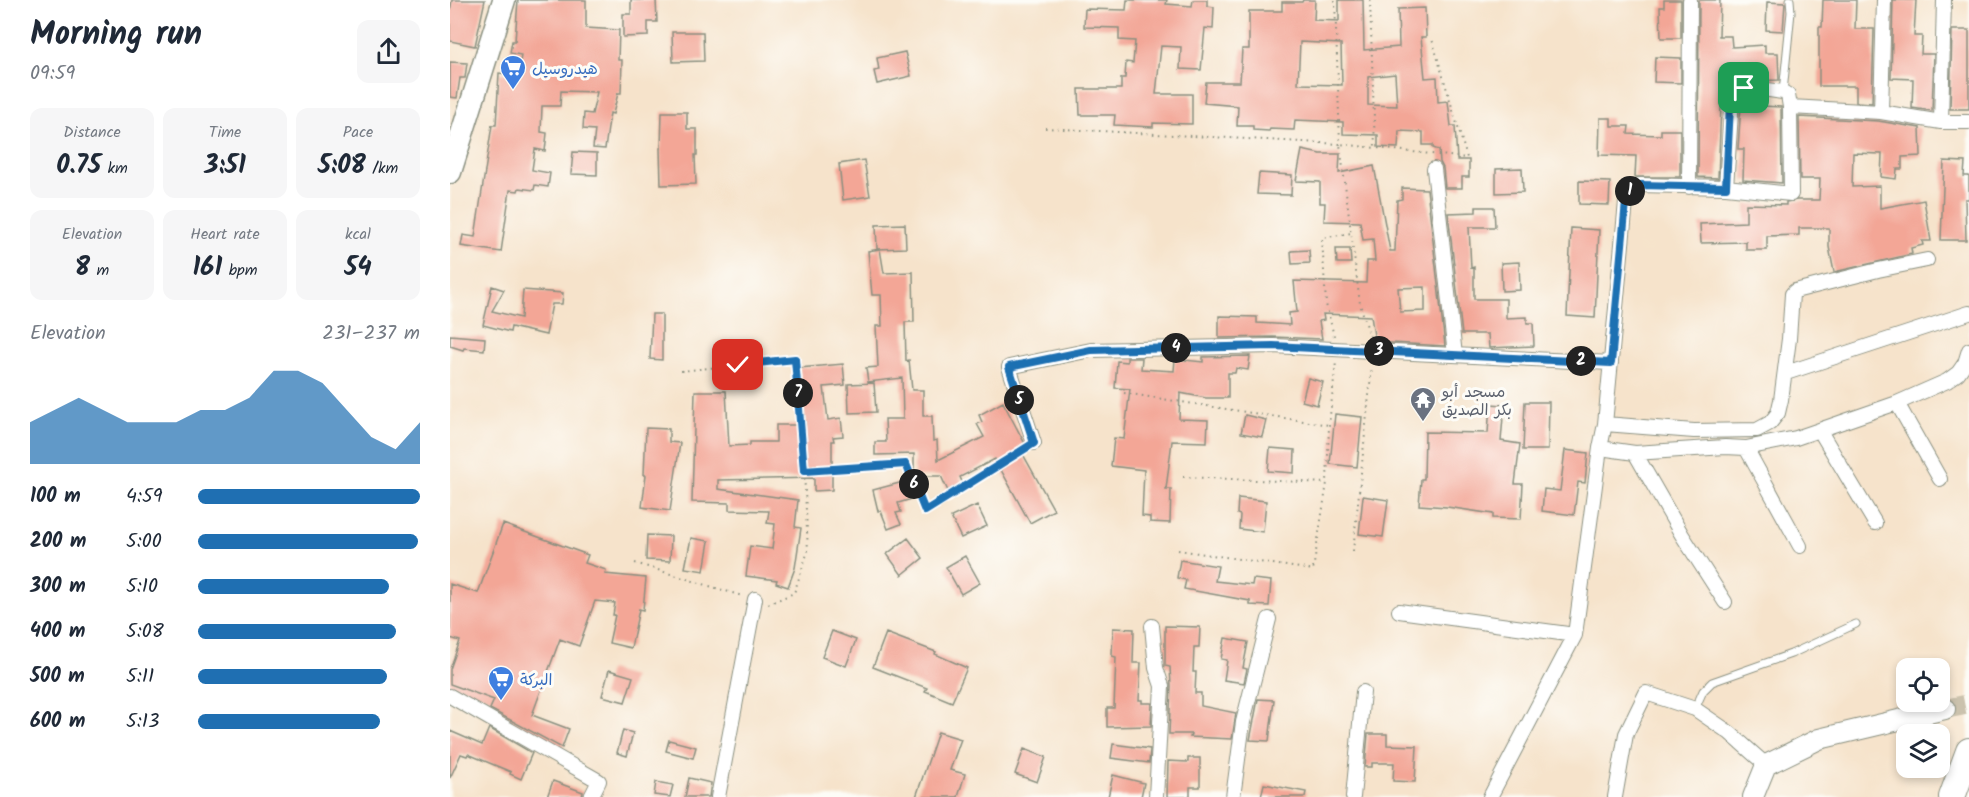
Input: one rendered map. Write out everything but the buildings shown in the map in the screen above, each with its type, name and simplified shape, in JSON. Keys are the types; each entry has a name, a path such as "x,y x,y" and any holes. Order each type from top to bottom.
{"highway":[{"path":"1952,797 1969,751"}],"main road":[{"path":"450,172 504,0"},
{"path":"1753,797 1766,765 1819,739 1935,712"}],"street":[{"path":"1689,188 1690,0"},
{"path":"1881,112 1884,0"},
{"path":"1941,122 1944,0"},
{"path":"1490,797 1575,635 1605,424 1626,202 1630,191 1640,185 1689,188 1726,187 1791,194 1788,95 1783,92 1744,88 1732,98 1726,187"},
{"path":"1790,106 1881,112 1941,122 1969,122"},
{"path":"1434,169 1455,355"},
{"path":"1605,424 1694,431 1757,430 1770,423 1778,413 1786,373 1792,294 1795,291 1878,270 1927,260"},
{"path":"1786,373 1969,313"},
{"path":"1034,443 1009,367 1091,350 1273,346 1611,363"},
{"path":"1600,448 1635,453 1725,447 1746,448 1820,431 1897,403 1947,381 1965,363 1969,350"},
{"path":"1897,403 1940,479"},
{"path":"1820,431 1875,523"},
{"path":"1746,448 1800,546"},
{"path":"1635,453 1682,535 1725,602"},
{"path":"718,797 755,599"},
{"path":"1399,610 1575,635"},
{"path":"1233,797 1243,722 1269,619"},
{"path":"1152,626 1156,668 1162,686 1156,797"},
{"path":"1353,797 1363,692"},
{"path":"1615,797 1626,734 1646,693 1695,709 1730,733 1766,765"},
{"path":"450,696 599,781 591,797"}],"lane":[{"path":"1783,92 1791,12 1790,0"},
{"path":"1695,709 1703,691 1712,682 1791,654 1856,624"}],"path":[{"path":"1335,0 1340,144 1360,304 1374,351 1353,551"},
{"path":"1370,0 1375,148"},
{"path":"1045,128 1340,144 1467,158 1432,39"},
{"path":"1178,550 1313,570 1327,483 1329,425 1338,349 1326,304 1322,238 1351,233"},
{"path":"635,563 755,599 761,607 794,593 808,551 795,359 681,371"},
{"path":"1124,393 1329,425"},
{"path":"804,471 906,464 925,511 1034,443"},
{"path":"1183,477 1327,483"}],"tunnel":[{"path":"1950,708 1969,704"}],"place":[{"name":"هيدروسيل","path":"513,91"},
{"name":"مسجد أبو بكر الصديق","path":"1423,423"},
{"name":"البركة","path":"501,702"}],"route":[{"path":"738,365 795,359 804,471 906,464 925,511 1034,443 1009,367 1091,350 1273,346 1611,363 1626,202 1630,191 1640,185 1689,188 1726,187 1730,105 1732,98 1744,88"}]}
